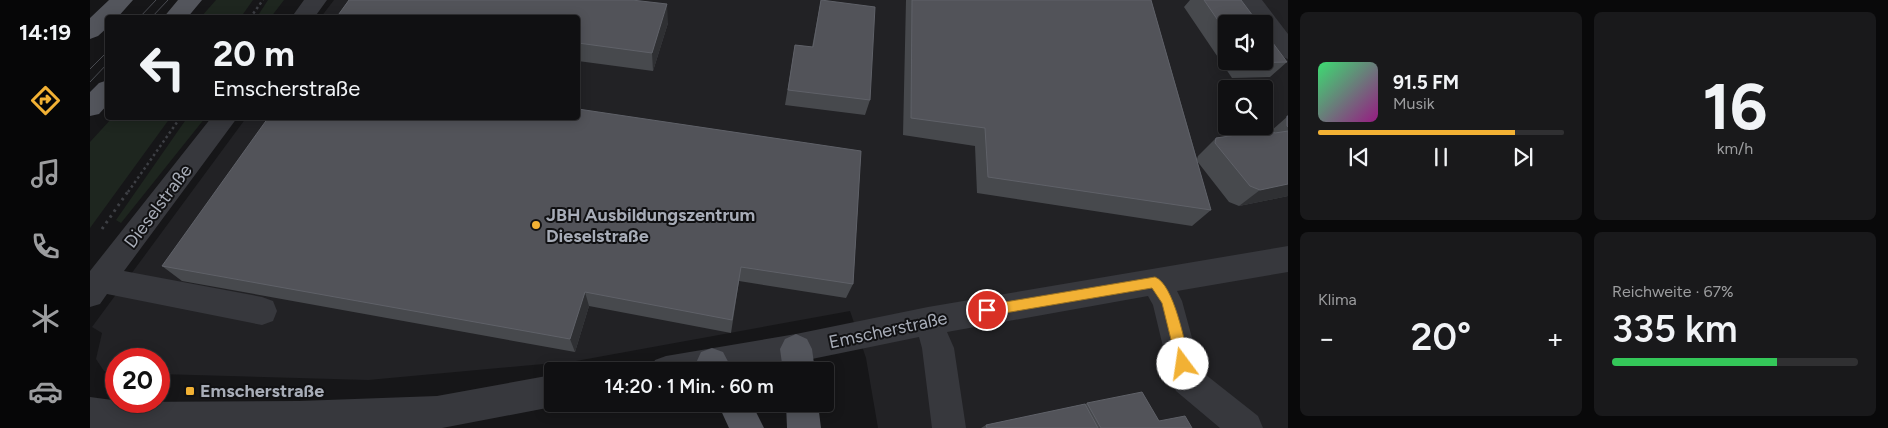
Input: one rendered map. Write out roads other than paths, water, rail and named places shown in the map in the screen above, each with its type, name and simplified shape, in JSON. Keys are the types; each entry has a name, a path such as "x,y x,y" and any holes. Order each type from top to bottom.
{"main road":[{"path":"107,15 122,0"},
{"path":"177,15 191,0"},
{"path":"90,31 105,16"},
{"path":"90,108 105,92"},
{"path":"738,412 747,428"},
{"path":"803,412 804,428"}],"street":[{"path":"304,15 316,0"},
{"path":"1251,0 1288,51"},
{"name":"Dieselstraße","path":"95,287 223,120"},
{"name":"Emscherstraße","path":"774,362 798,360 928,321 1288,259"},
{"path":"1155,282 1167,301 1187,380 1246,428"},
{"path":"95,287 262,310"},
{"path":"928,321 938,348 949,428"},
{"path":"359,428 436,412 544,393"},
{"path":"90,413 127,419 299,418 436,412"}],"tram line":[{"path":"142,15 156,0"},
{"path":"154,15 168,0"},
{"path":"90,69 105,54"},
{"path":"90,82 105,66"}],"place":[{"name":"JBH Ausbildungszentrum Dieselstraße","path":"536,225"},
{"name":"Emscherstraße","path":"190,391"}]}
